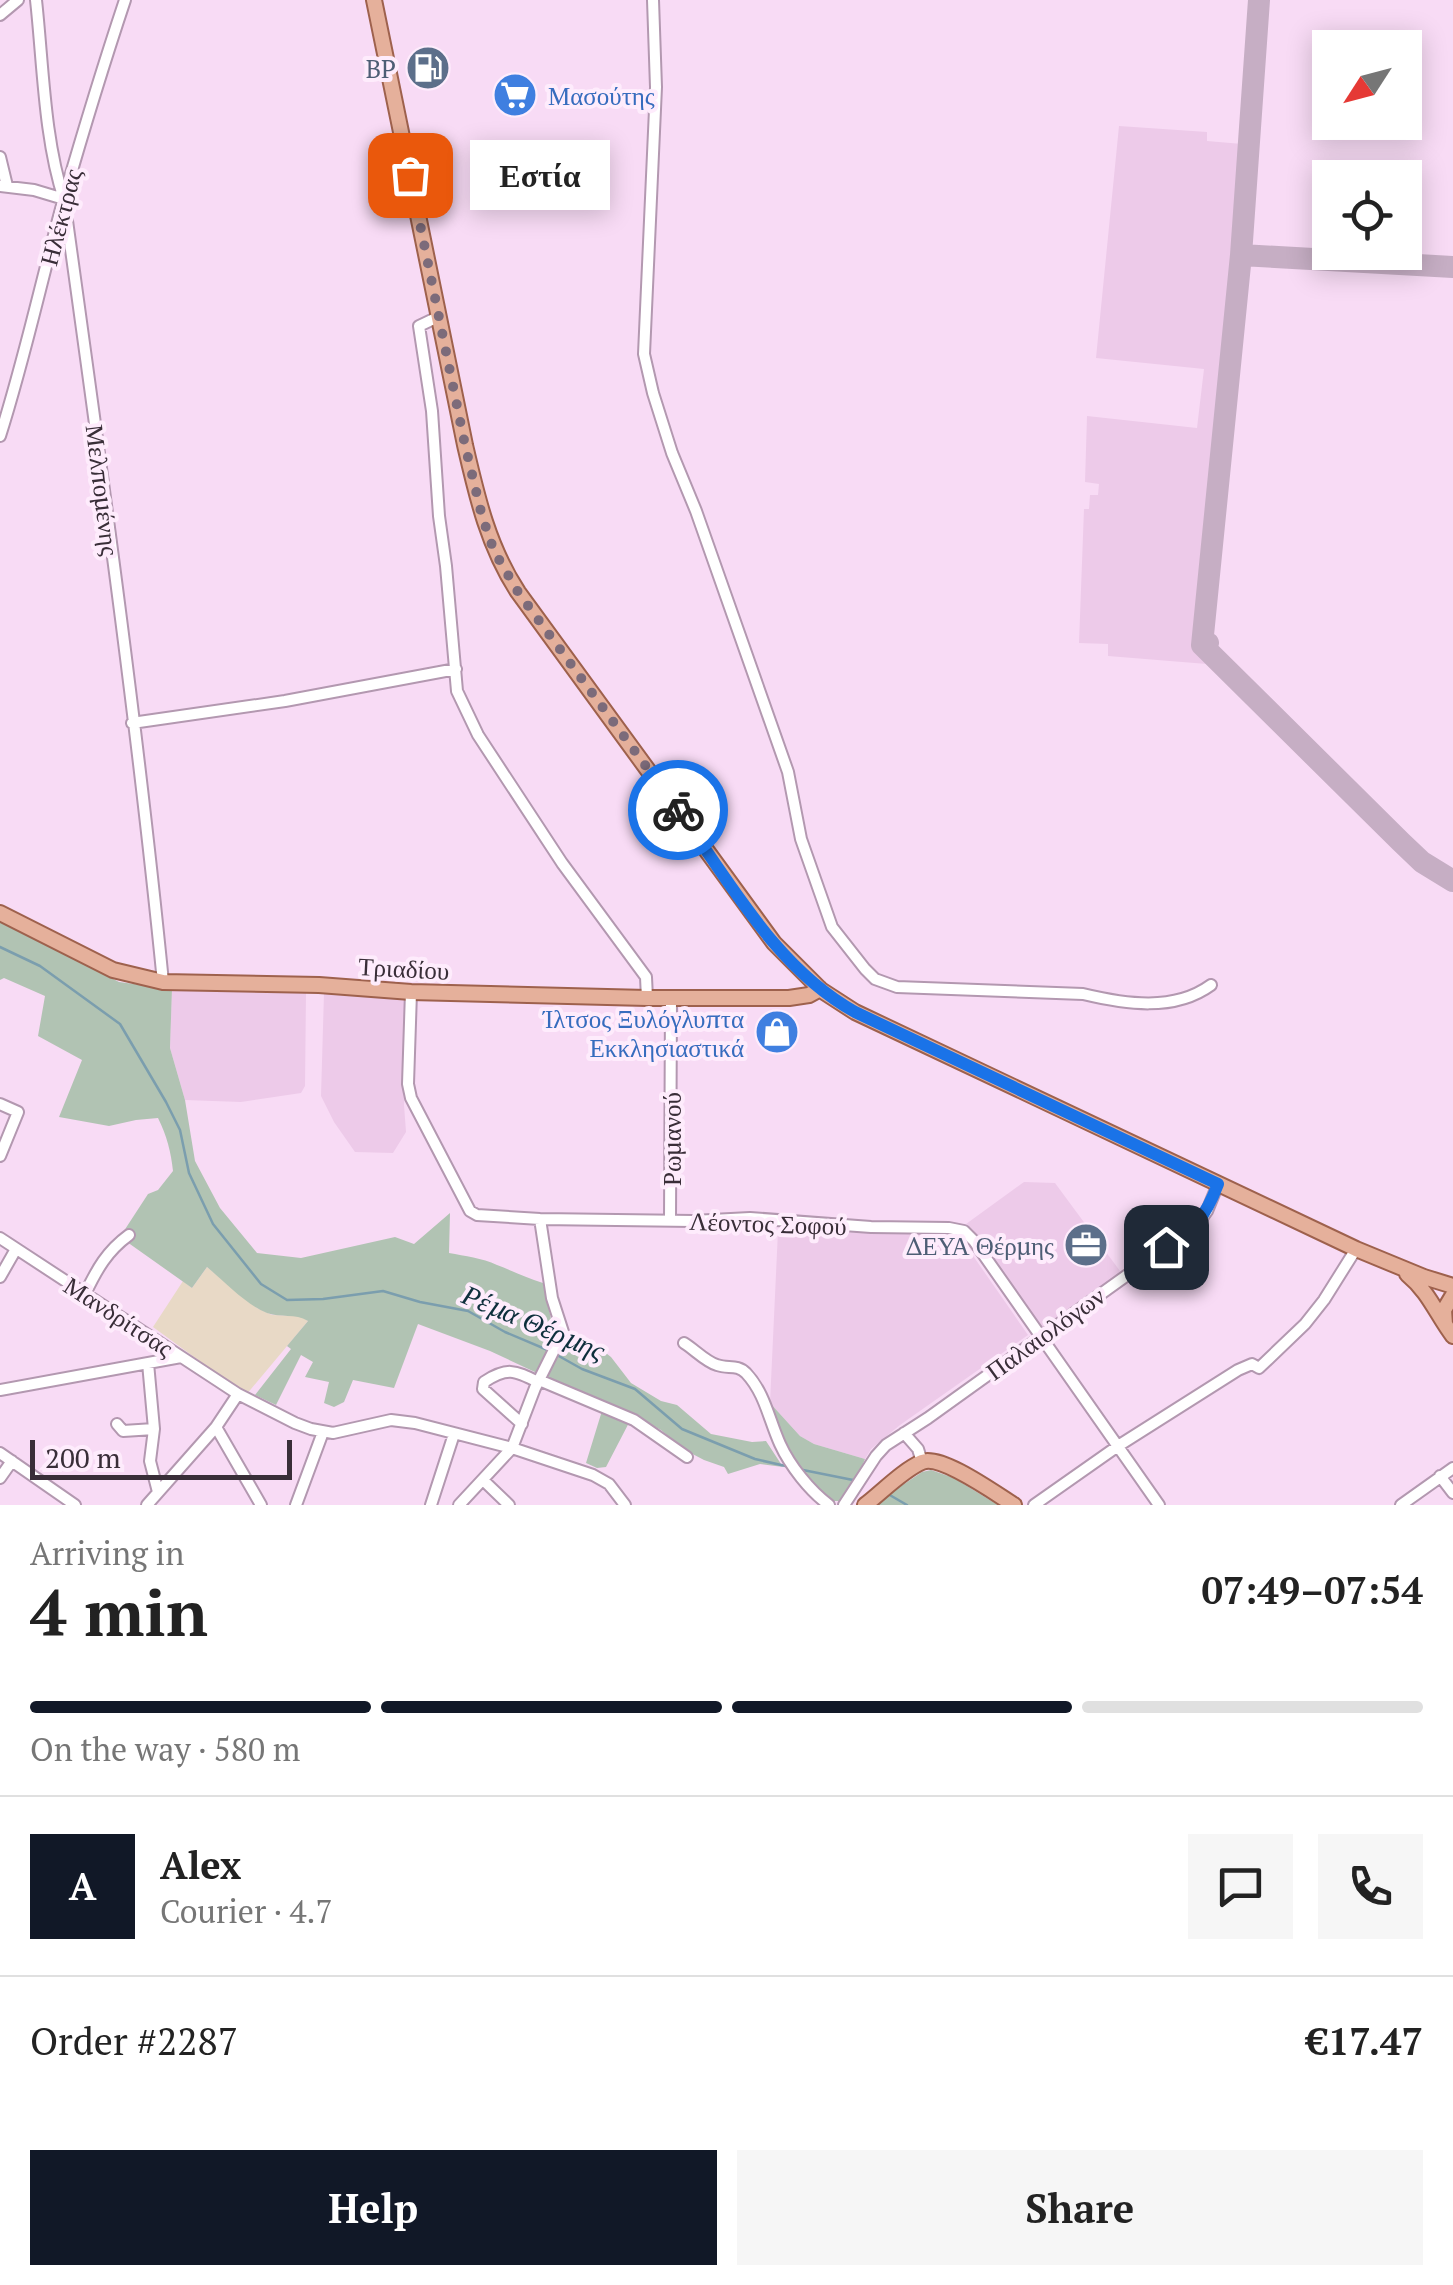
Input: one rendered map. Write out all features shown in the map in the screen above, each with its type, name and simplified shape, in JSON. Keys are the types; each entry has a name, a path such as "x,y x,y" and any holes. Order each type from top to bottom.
{"main road":[{"path":"374,0 482,516 494,551 504,571 785,956 820,990 855,1012 1356,1250 1453,1286"},
{"name":"Τριαδίου","path":"0,913 113,970 162,982 648,998 790,998 820,990"},
{"path":"1390,1262 1418,1284 1451,1333"},
{"path":"1451,1333 1444,1310 1453,1295"},
{"path":"870,1501 922,1462 932,1460 1014,1505"}],"street":[{"path":"0,15 18,0"},
{"name":"Μελπομένης","path":"36,0 51,133 93,408 152,868 162,982"},
{"name":"Ηλέκτρας","path":"0,436 64,199 125,0"},
{"path":"653,0 656,87 644,354 672,452 788,772 800,839 832,927 864,970 897,988 1083,994 1113,1001 1175,1002 1194,997 1210,985"},
{"path":"0,157 4,186 64,199"},
{"path":"440,316 419,326 432,411 457,690 478,734 562,863 646,977 648,998"},
{"path":"132,722 456,670"},
{"name":"Λέοντος Σοφού","path":"411,992 408,1084 470,1211 477,1215 540,1219 750,1218 964,1231 1159,1505"},
{"name":"Ρωμανού","path":"670,1220 671,998"},
{"path":"0,1104 18,1112 0,1156"},
{"name":"Παλαιολόγων","path":"844,1505 886,1445 1197,1225 1218,1184"},
{"path":"459,1505 512,1448 541,1377 560,1343 563,1332 552,1298 540,1219"},
{"path":"84,1294 100,1262 129,1235"},
{"name":"Μανδρίτσας","path":"0,1238 238,1394 324,1432"},
{"path":"0,1277 16,1249"},
{"path":"1034,1505 1238,1370 1252,1364 1259,1368 1305,1324 1356,1250"},
{"path":"684,1342 716,1365 743,1370 761,1395 788,1459 829,1505"},
{"path":"158,1492 150,1461 154,1429 148,1363 160,1343"},
{"path":"0,1390 181,1357"},
{"path":"522,1424 482,1390 484,1382 508,1371 541,1377 634,1420 686,1457"},
{"path":"146,1505 216,1427 238,1394"},
{"path":"296,1505 324,1432 399,1420 512,1448 600,1478 625,1505"},
{"path":"116,1424 123,1431 154,1429"},
{"path":"216,1427 261,1505"},
{"path":"904,1433 918,1449 922,1462"},
{"path":"432,1505 454,1434"},
{"path":"0,1453 75,1505"},
{"path":"0,1478 12,1461"},
{"path":"1402,1505 1453,1468"},
{"path":"1440,1476 1453,1493"},
{"path":"483,1480 509,1505"},
{"path":"804,1480 815,1505"}],"shaded area":[{"path":"1119,126 1207,132 1207,141 1254,145 1207,664 1108,656 1108,644 1079,643 1084,509 1089,509 1090,495 1098,495 1099,484 1085,482 1087,416 1197,428 1204,369 1096,358"},
{"path":"172,989 306,993 305,1086 301,1093 241,1102 185,1100 170,1048"},
{"path":"324,993 407,997 406,1132 393,1153 355,1152 321,1096"},
{"path":"1024,1182 1055,1183 1120,1271 1112,1282 1044,1330 966,1224"},
{"path":"778,1231 953,1234 960,1237 1028,1335 900,1425 865,1459 814,1444 800,1436 770,1403"},
{"path":"207,1267 257,1308 272,1315 301,1316 308,1321 246,1395 153,1327 183,1281 192,1288"}],"green space":[{"path":"0,920 119,982 172,989 170,1048 185,1100 195,1161 220,1208 257,1253 301,1258 395,1237 414,1244 450,1213 449,1253 485,1261 543,1283 556,1341 537,1373 418,1324 394,1388 353,1380 344,1402 334,1407 324,1403 329,1382 305,1377 313,1362 301,1355 276,1405 255,1395 308,1321 259,1309 207,1267 192,1288 120,1237 148,1194 158,1190 173,1171 164,1131 158,1118 109,1126 59,1117 82,1060 38,1036 45,996 4,978 0,980"},
{"path":"565,1336 598,1347 631,1383 661,1401 677,1405 711,1434 766,1441 783,1467 760,1464 728,1474 724,1467 683,1449 661,1430 633,1415 606,1467 586,1463 605,1401 545,1376"},
{"path":"770,1403 800,1436 865,1459 856,1481 841,1501 832,1501 802,1469"},
{"path":"931,1470 954,1478 998,1505 873,1505"}],"waterway":[{"name":"Ρέμα Θέρμης","path":"0,947 40,966 120,1024 180,1130 189,1173 213,1224 261,1284 287,1300 383,1291 468,1311 550,1351"},
{"name":"Ρέμα Θέρμης","path":"557,1355 635,1389 682,1429 755,1459 790,1467"},
{"name":"Ρέμα Θέρμης","path":"803,1470 853,1480"},
{"name":"Ρέμα Θέρμης","path":"888,1494 907,1505"}],"taxiway":[{"path":"1202,645 1241,255 1259,0"},
{"path":"1244,257 1241,255 1453,267"},
{"path":"1208,643 1202,645 1401,842 1422,862 1453,881"}],"way so far":[{"path":"410,175 465,445 494,551 518,592 678,810"}],"place":[{"name":"BP","path":"428,68"},
{"name":"Μασούτης","path":"515,95"},
{"name":"Εστία","path":"410,175"},
{"name":"Ίλτσος Ξυλόγλυπτα Εκκλησιαστικά","path":"777,1032"},
{"name":"ΔΕΥΑ Θέρμης","path":"1086,1245"}],"route":[{"path":"678,810 774,944 831,998 1218,1184 1197,1225 1166,1247"}]}
